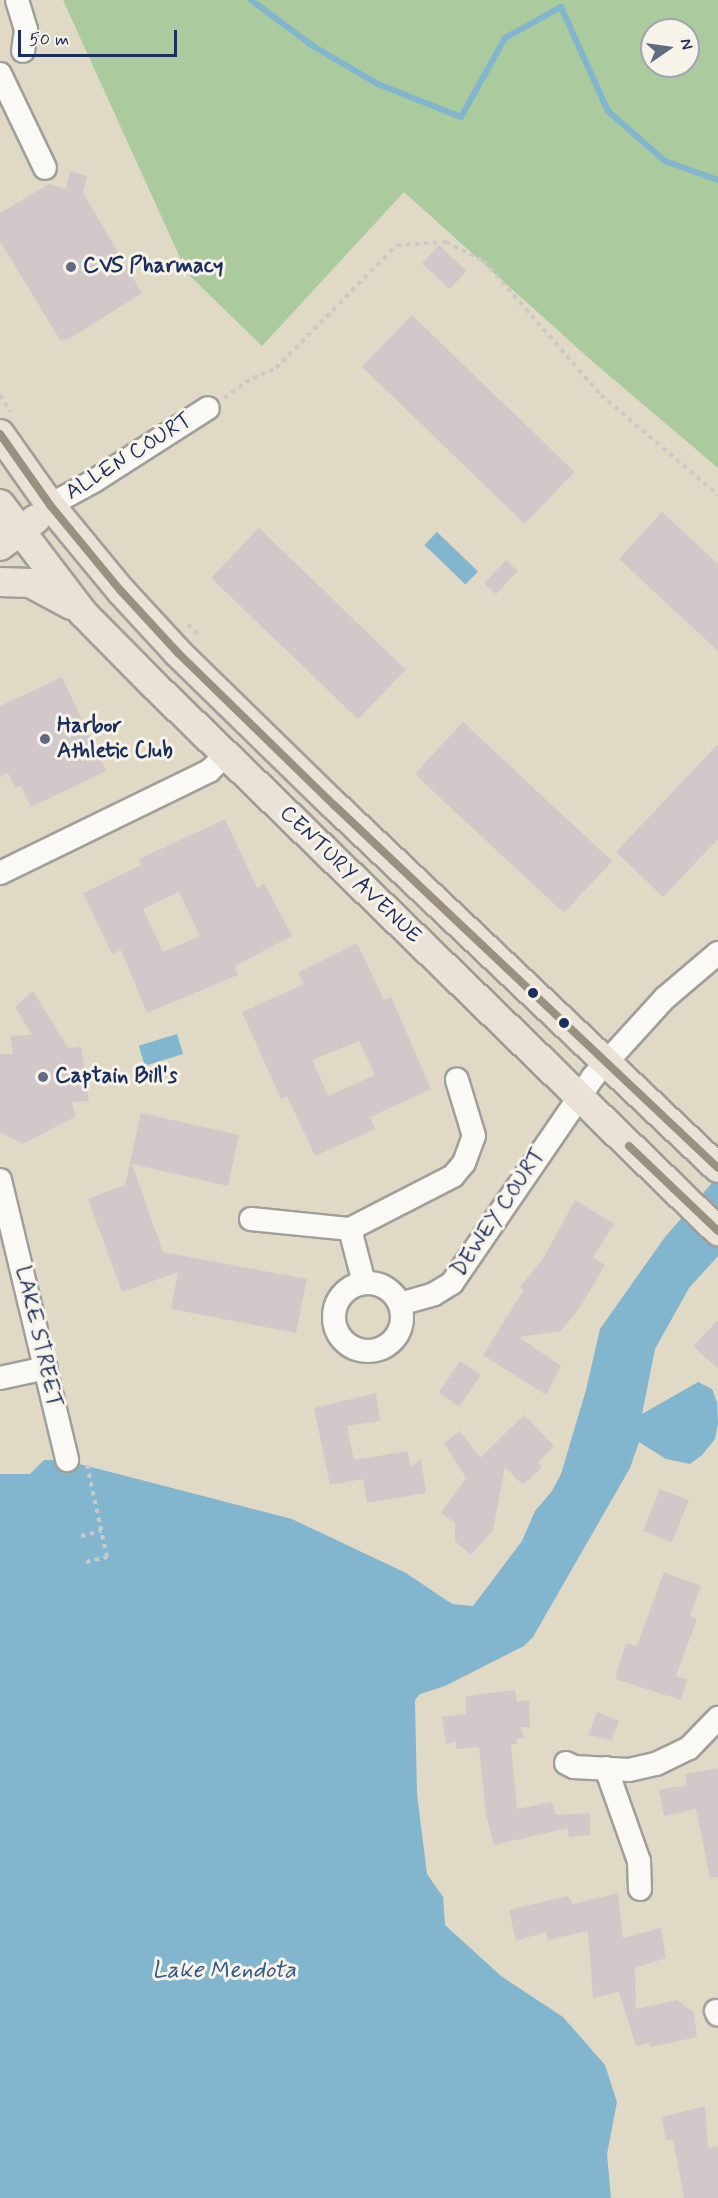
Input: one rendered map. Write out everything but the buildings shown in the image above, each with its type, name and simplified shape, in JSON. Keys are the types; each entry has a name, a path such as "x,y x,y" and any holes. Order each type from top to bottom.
{"main road":[{"name":"CENTURY AVENUE","path":"0,434 50,505 121,591 177,652 334,805 713,1163"},
{"path":"1,508 50,505"},
{"path":"11,539 50,505"},
{"name":"CENTURY AVENUE","path":"1,508 11,539 83,613 225,756 718,1231"},
{"path":"0,582 30,583 83,613"}],"street":[{"path":"17,0 26,30 23,51"},
{"path":"0,74 45,168"},
{"name":"ALLEN COURT","path":"50,505 94,481 208,408"},
{"path":"0,873 48,852 209,771 225,756"},
{"name":"DEWEY COURT","path":"400,1304 434,1294 452,1282 577,1096 665,998 718,953"},
{"path":"251,1219 350,1228 453,1176 464,1163 474,1136 457,1080"},
{"name":"LAKE STREET","path":"0,1180 46,1368 77,1462"},
{"path":"350,1228 364,1283"},
{"path":"364,1283 386,1287 400,1304 402,1327 387,1346 365,1352 353,1348 338,1333 334,1311 344,1292 364,1283"},
{"path":"0,1378 46,1368"},
{"path":"566,1763 574,1767 629,1770 656,1764 689,1748 718,1718"},
{"path":"606,1768 639,1861 640,1889"}],"path":[{"path":"208,408 253,378 276,368 397,244 446,243 484,261 600,395 718,495"},
{"path":"77,1462 101,1531 107,1557 86,1562"},
{"path":"81,1536 101,1531"}],"green space":[{"path":"63,0 718,0 718,468 592,361 404,192 262,346 187,273"}],"water":[{"path":"437,532 478,572 465,585 424,545"},
{"path":"177,1034 183,1054 145,1066 139,1046"},
{"name":"Lake Mendota","path":"718,1176 718,1256 689,1288 655,1349 642,1414 698,1382 712,1389 717,1402 718,1423 715,1439 702,1455 690,1464 666,1459 639,1442 630,1468 533,1637 524,1646 445,1686 420,1694 415,1700 417,1794 427,1874 443,1897 445,1925 501,1976 563,2017 605,2065 617,2102 607,2154 611,2198 0,2198 0,1474 30,1474 44,1460 64,1460 292,1519 406,1573 452,1604 473,1606 522,1541 535,1511 552,1491 561,1474 586,1390 600,1329 665,1237"}],"waterway":[{"path":"251,0 313,46 378,84 461,117 505,38 561,7 608,111 665,161 718,180"}],"transit line":[{"path":"0,434 50,505 121,591 177,652 334,805 718,1168"},
{"path":"629,1146 718,1231"}],"place":[{"name":"CVS Pharmacy","path":"71,267"},
{"name":"Harbor Athletic Club","path":"45,739"},
{"name":"Captain Bill's","path":"43,1077"}]}
